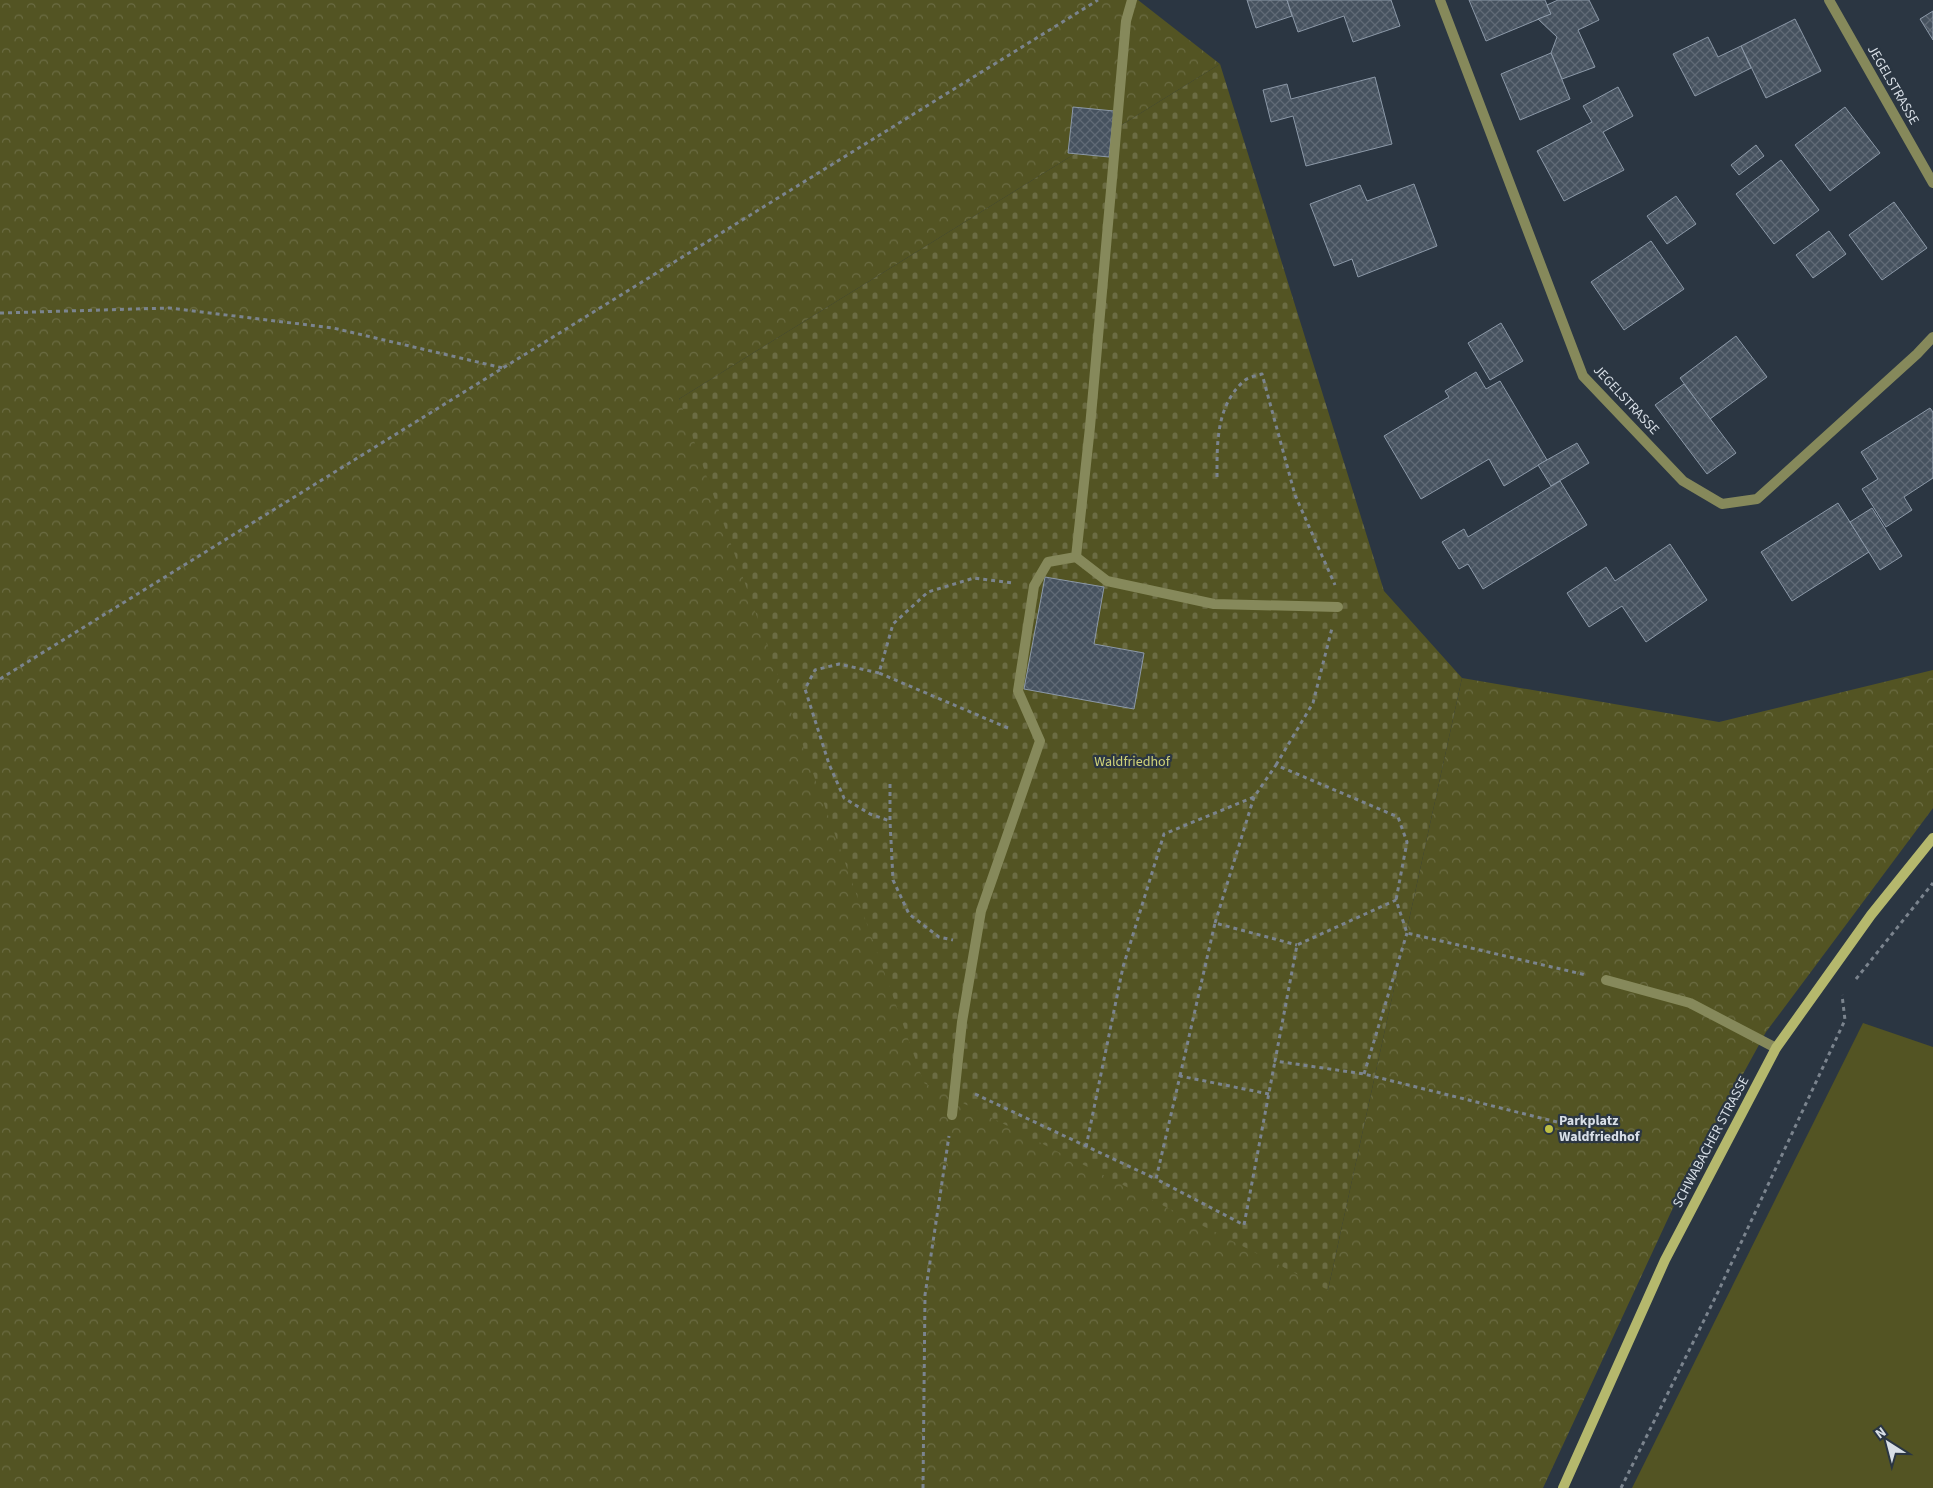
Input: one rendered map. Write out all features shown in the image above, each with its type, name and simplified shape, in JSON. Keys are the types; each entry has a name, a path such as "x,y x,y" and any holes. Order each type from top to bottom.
{"main road":[{"name":"SCHWABACHER STRASSE","path":"1563,1488 1665,1260 1776,1048 1871,915 1933,838"}],"street":[{"path":"1076,557 1090,427 1126,21 1132,0"},
{"name":"JEGELSTRASSE","path":"1440,0 1583,376 1683,481 1722,504 1757,499 1917,354 1933,337"},
{"name":"JEGELSTRASSE","path":"1829,0 1933,183"},
{"path":"952,1115 962,1022 981,911 1040,741 1018,691 1034,586 1048,562 1076,557 1107,581 1214,604 1338,607"},
{"path":"1606,980 1690,1004 1776,1048"}],"path":[{"path":"0,678 1098,0"},
{"path":"0,313 169,308 333,328 503,368"},
{"path":"1156,1179 1215,923 1254,797 1276,765 1313,703 1338,607 1335,582 1295,495 1262,374 1245,380 1228,400 1218,431 1217,477"},
{"path":"879,673 893,624 928,592 974,578 1034,586"},
{"path":"890,821 870,814 844,798 828,764 805,689 815,670 839,664 879,673 1040,741"},
{"path":"1276,765 1398,817 1408,842 1396,900 1407,934 1364,1074"},
{"path":"890,784 893,880 909,914 939,937 975,946"},
{"path":"1086,1147 1123,967 1164,834 1254,797"},
{"path":"1854,981 1933,883"},
{"path":"1215,923 1297,945 1396,900"},
{"path":"1407,934 1606,980"},
{"path":"955,1084 1156,1179 1244,1224 1297,945"},
{"path":"1621,1488 1718,1292 1845,1020 1842,996 1848,989"},
{"path":"1275,1061 1364,1074 1557,1122"},
{"path":"1180,1076 1269,1094"},
{"path":"923,1488 925,1295 952,1115"}],"green space":[{"path":"0,0 1138,0 1220,64 679,399 1328,1290 1462,678 1719,722 1933,670 1933,808 1766,1032 1691,1169 1543,1488 0,1488"},
{"name":"Waldfriedhof","path":"1220,64 1384,591 1462,678 1328,1290 924,1083 679,399"},
{"path":"1863,1023 1933,1047 1933,1488 1632,1488"}],"building":[{"path":"1247,0 1287,0 1292,16 1256,28"},
{"path":"1287,0 1391,0 1400,26 1353,42 1344,16 1298,32"},
{"path":"1469,0 1545,0 1551,14 1486,41"},
{"path":"1558,0 1589,0 1599,20 1578,30 1595,67 1562,79 1551,53 1557,37 1538,19 1551,14 1547,5"},
{"path":"1933,11 1933,40 1920,19"},
{"path":"1795,19 1821,71 1766,98 1741,46"},
{"path":"1708,37 1718,57 1741,46 1751,68 1695,96 1673,54"},
{"path":"1551,53 1570,99 1520,120 1501,74"},
{"path":"1375,77 1392,144 1306,166 1293,116 1271,122 1263,90 1287,84 1291,99"},
{"path":"1618,87 1633,116 1603,132 1624,170 1564,201 1537,151 1592,122 1583,106"},
{"path":"1073,107 1114,111 1109,157 1068,153"},
{"path":"1845,107 1880,153 1830,191 1795,145"},
{"path":"1756,145 1764,156 1739,175 1731,165"},
{"path":"1781,160 1819,210 1774,244 1736,194"},
{"path":"1414,184 1437,246 1358,277 1352,259 1334,266 1310,204 1360,185 1367,201"},
{"path":"1676,196 1696,224 1667,244 1647,216"},
{"path":"1894,202 1927,248 1882,280 1849,235"},
{"path":"1829,231 1846,254 1813,278 1796,255"},
{"path":"1651,241 1684,289 1624,330 1591,282"},
{"path":"1501,323 1523,361 1490,380 1468,343"},
{"path":"1736,336 1767,377 1710,419 1680,378"},
{"path":"1476,372 1486,389 1500,381 1547,460 1504,486 1489,459 1421,499 1384,436 1449,397 1445,391"},
{"path":"1684,384 1736,453 1707,474 1655,405"},
{"path":"1930,408 1933,412 1933,478 1904,497 1912,510 1886,527 1862,489 1878,479 1861,452"},
{"path":"1577,443 1589,463 1551,486 1538,465"},
{"path":"1560,481 1587,525 1483,589 1468,564 1459,569 1442,542 1464,529 1468,537"},
{"path":"1838,503 1869,552 1792,601 1761,552"},
{"path":"1872,508 1902,556 1880,570 1850,522"},
{"path":"1670,544 1707,600 1646,642 1622,606 1589,627 1567,593 1606,567 1615,581"},
{"path":"1045,577 1104,587 1094,644 1144,653 1134,709 1024,689"}],"place":[{"name":"Parkplatz Waldfriedhof","path":"1549,1129"}]}
